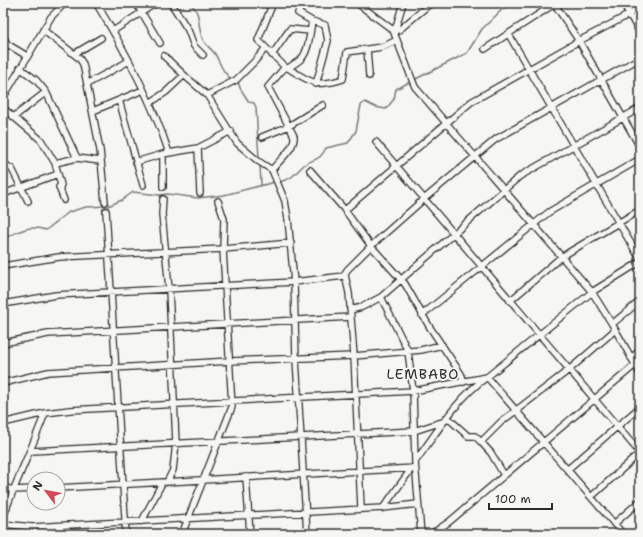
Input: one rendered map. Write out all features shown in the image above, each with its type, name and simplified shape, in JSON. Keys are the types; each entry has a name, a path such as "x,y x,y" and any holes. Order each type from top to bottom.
{"street":[{"path":"3,98 51,17 66,3"},
{"path":"96,3 113,31 150,103 166,154 163,187"},
{"path":"136,3 160,43"},
{"path":"113,31 142,14 156,3"},
{"path":"171,3 188,30 194,46 203,55"},
{"path":"266,3 271,8 258,40 265,49 286,68 316,84 343,79 345,53 382,47 397,40"},
{"path":"303,3 298,13 312,21 326,25 328,41 316,84"},
{"path":"357,3 393,30 412,80 592,292 640,373"},
{"path":"393,30 396,27 403,3"},
{"path":"393,30 399,30 431,3"},
{"path":"485,49 555,3 579,41 640,147"},
{"path":"623,3 640,33"},
{"path":"345,210 471,102 630,14 640,5"},
{"path":"272,170 291,148 294,141 289,126 268,87 286,68 301,59 304,54 312,21"},
{"path":"272,55 290,29 310,31"},
{"path":"43,30 74,54 83,64 93,111 105,202"},
{"path":"509,34 640,259"},
{"path":"3,36 7,44 27,56"},
{"path":"74,54 101,38"},
{"path":"207,95 236,80 255,62 265,49"},
{"path":"367,49 369,76"},
{"path":"164,56 207,95 231,131 237,143 272,170 285,201 291,243 294,282 296,359 307,534"},
{"path":"3,304 56,295 112,293 339,278 345,275 371,246 424,199 496,139 640,58"},
{"path":"87,84 129,61"},
{"path":"20,68 36,80 46,92 77,158"},
{"path":"150,103 186,76"},
{"path":"93,111 143,90"},
{"path":"15,116 46,92"},
{"path":"119,100 143,186"},
{"path":"262,137 289,126 323,106"},
{"path":"3,108 15,116 41,140 55,163 61,185 59,187 64,200"},
{"path":"350,310 362,307 381,297 520,176 575,147 640,108"},
{"path":"136,162 198,148 231,131"},
{"path":"376,142 640,453 591,497"},
{"path":"198,148 200,193"},
{"path":"55,163 77,158 100,161"},
{"path":"422,315 549,212 596,183 640,159"},
{"path":"3,163 12,168 28,201"},
{"path":"310,170 345,210 371,246 401,279 464,382"},
{"path":"3,194 58,174"},
{"path":"142,521 173,470 176,443 170,328 170,289 162,214 163,199"},
{"path":"182,534 232,407 223,249 224,219 218,201"},
{"path":"510,301 561,257 640,210"},
{"path":"106,211 126,534"},
{"path":"3,266 59,258 109,254 223,249 291,243"},
{"path":"383,508 446,419 473,387 592,292 640,262"},
{"path":"345,275 351,317 354,356 361,508"},
{"path":"381,297 408,351 413,391 414,466 421,534"},
{"path":"612,324 640,301"},
{"path":"3,344 48,334 351,317"},
{"path":"481,442 501,422 570,370 615,330"},
{"path":"3,383 48,372 230,361 354,356 408,351 442,345"},
{"path":"631,358 640,351"},
{"path":"431,534 449,522 635,365"},
{"path":"3,423 45,413 119,407 413,391 487,377"},
{"path":"487,377 623,534"},
{"path":"568,469 640,407"},
{"path":"3,518 13,490 32,451 45,413"},
{"path":"32,451 414,431 446,419"},
{"path":"446,419 468,436 475,436 491,453 504,476"},
{"path":"66,488 164,483 414,466"},
{"path":"246,477 250,534"},
{"path":"3,487 13,490 26,489"},
{"path":"614,524 640,501"},
{"path":"3,524 32,527 305,511 383,508 418,504"}],"waterway":[{"path":"189,3 198,15 201,35 204,42 215,54 224,71 233,80"},
{"path":"279,182 290,178 304,165 321,156 326,148 348,143 356,131 361,105 365,102 375,107 386,109 394,99 396,89 467,53 482,29 509,3"},
{"path":"238,81 240,88 249,102 254,103 256,107 259,159"},
{"path":"260,165 261,185"},
{"path":"3,238 29,228 40,228 46,230 69,212 86,207 108,206 122,200 133,192 159,195 168,194 198,198 224,195 275,182"}],"district":[{"name":"LEMBABO","path":"423,374"}]}
